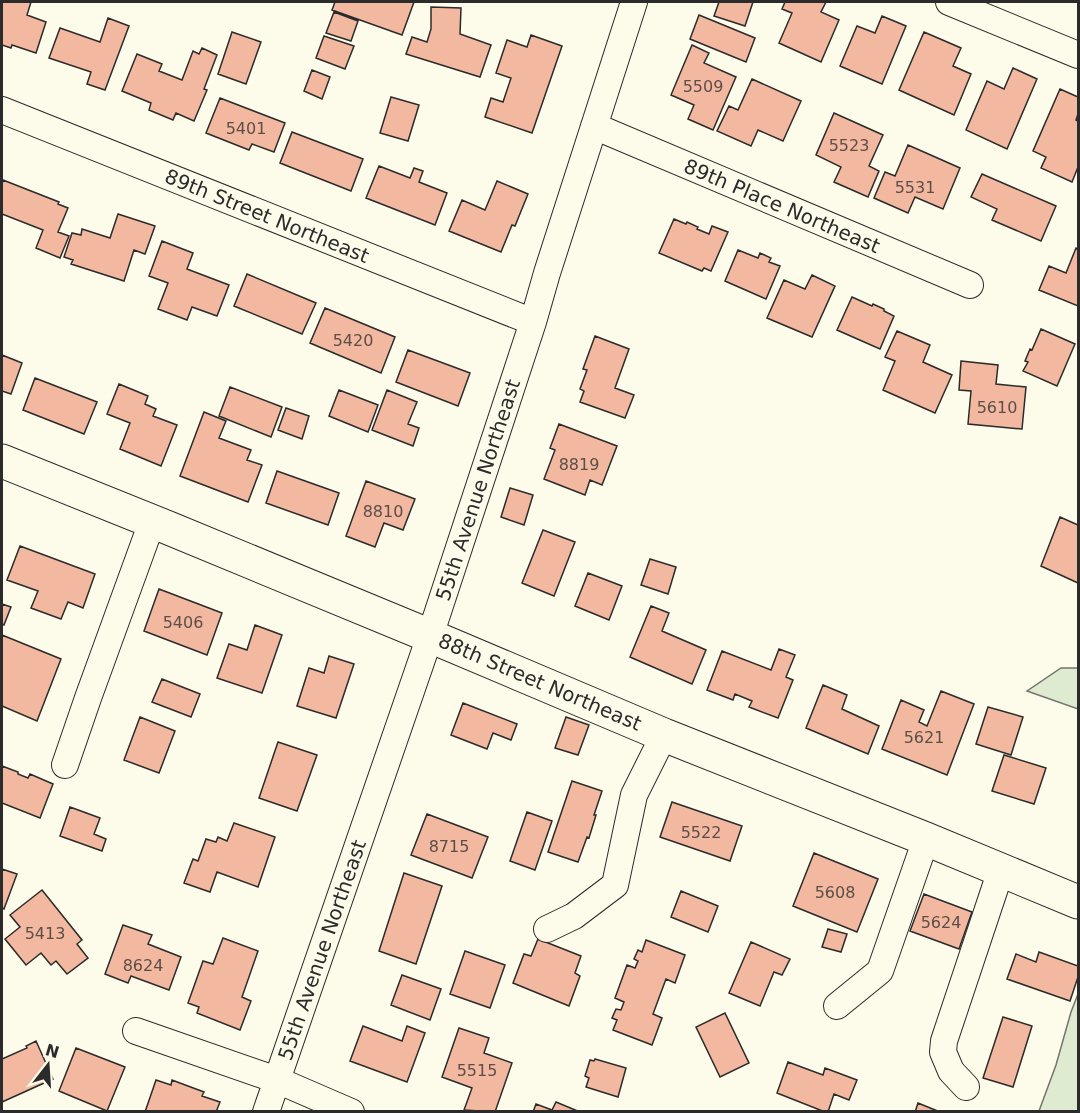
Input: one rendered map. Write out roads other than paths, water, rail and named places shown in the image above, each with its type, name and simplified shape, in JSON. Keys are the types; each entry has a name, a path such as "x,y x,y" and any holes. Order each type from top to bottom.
{"main road":[{"name":"88th Street Northeast","path":"2,461 430,636 664,735 1078,902"}],"street":[{"path":"949,2 1078,55"},
{"name":"55th Avenue Northeast","path":"266,1112 430,636 533,322 594,126 627,4"},
{"name":"89th Street Northeast","path":"2,110 533,322"},
{"name":"89th Place Northeast","path":"594,126 970,285"},
{"path":"65,765 152,522"},
{"path":"547,928 574,916 615,885 634,795 664,735"},
{"path":"837,1006 880,971 926,839"},
{"path":"966,1087 951,1071 943,1052 944,1041 1000,870"},
{"path":"136,1031 277,1080 351,1112"}]}
